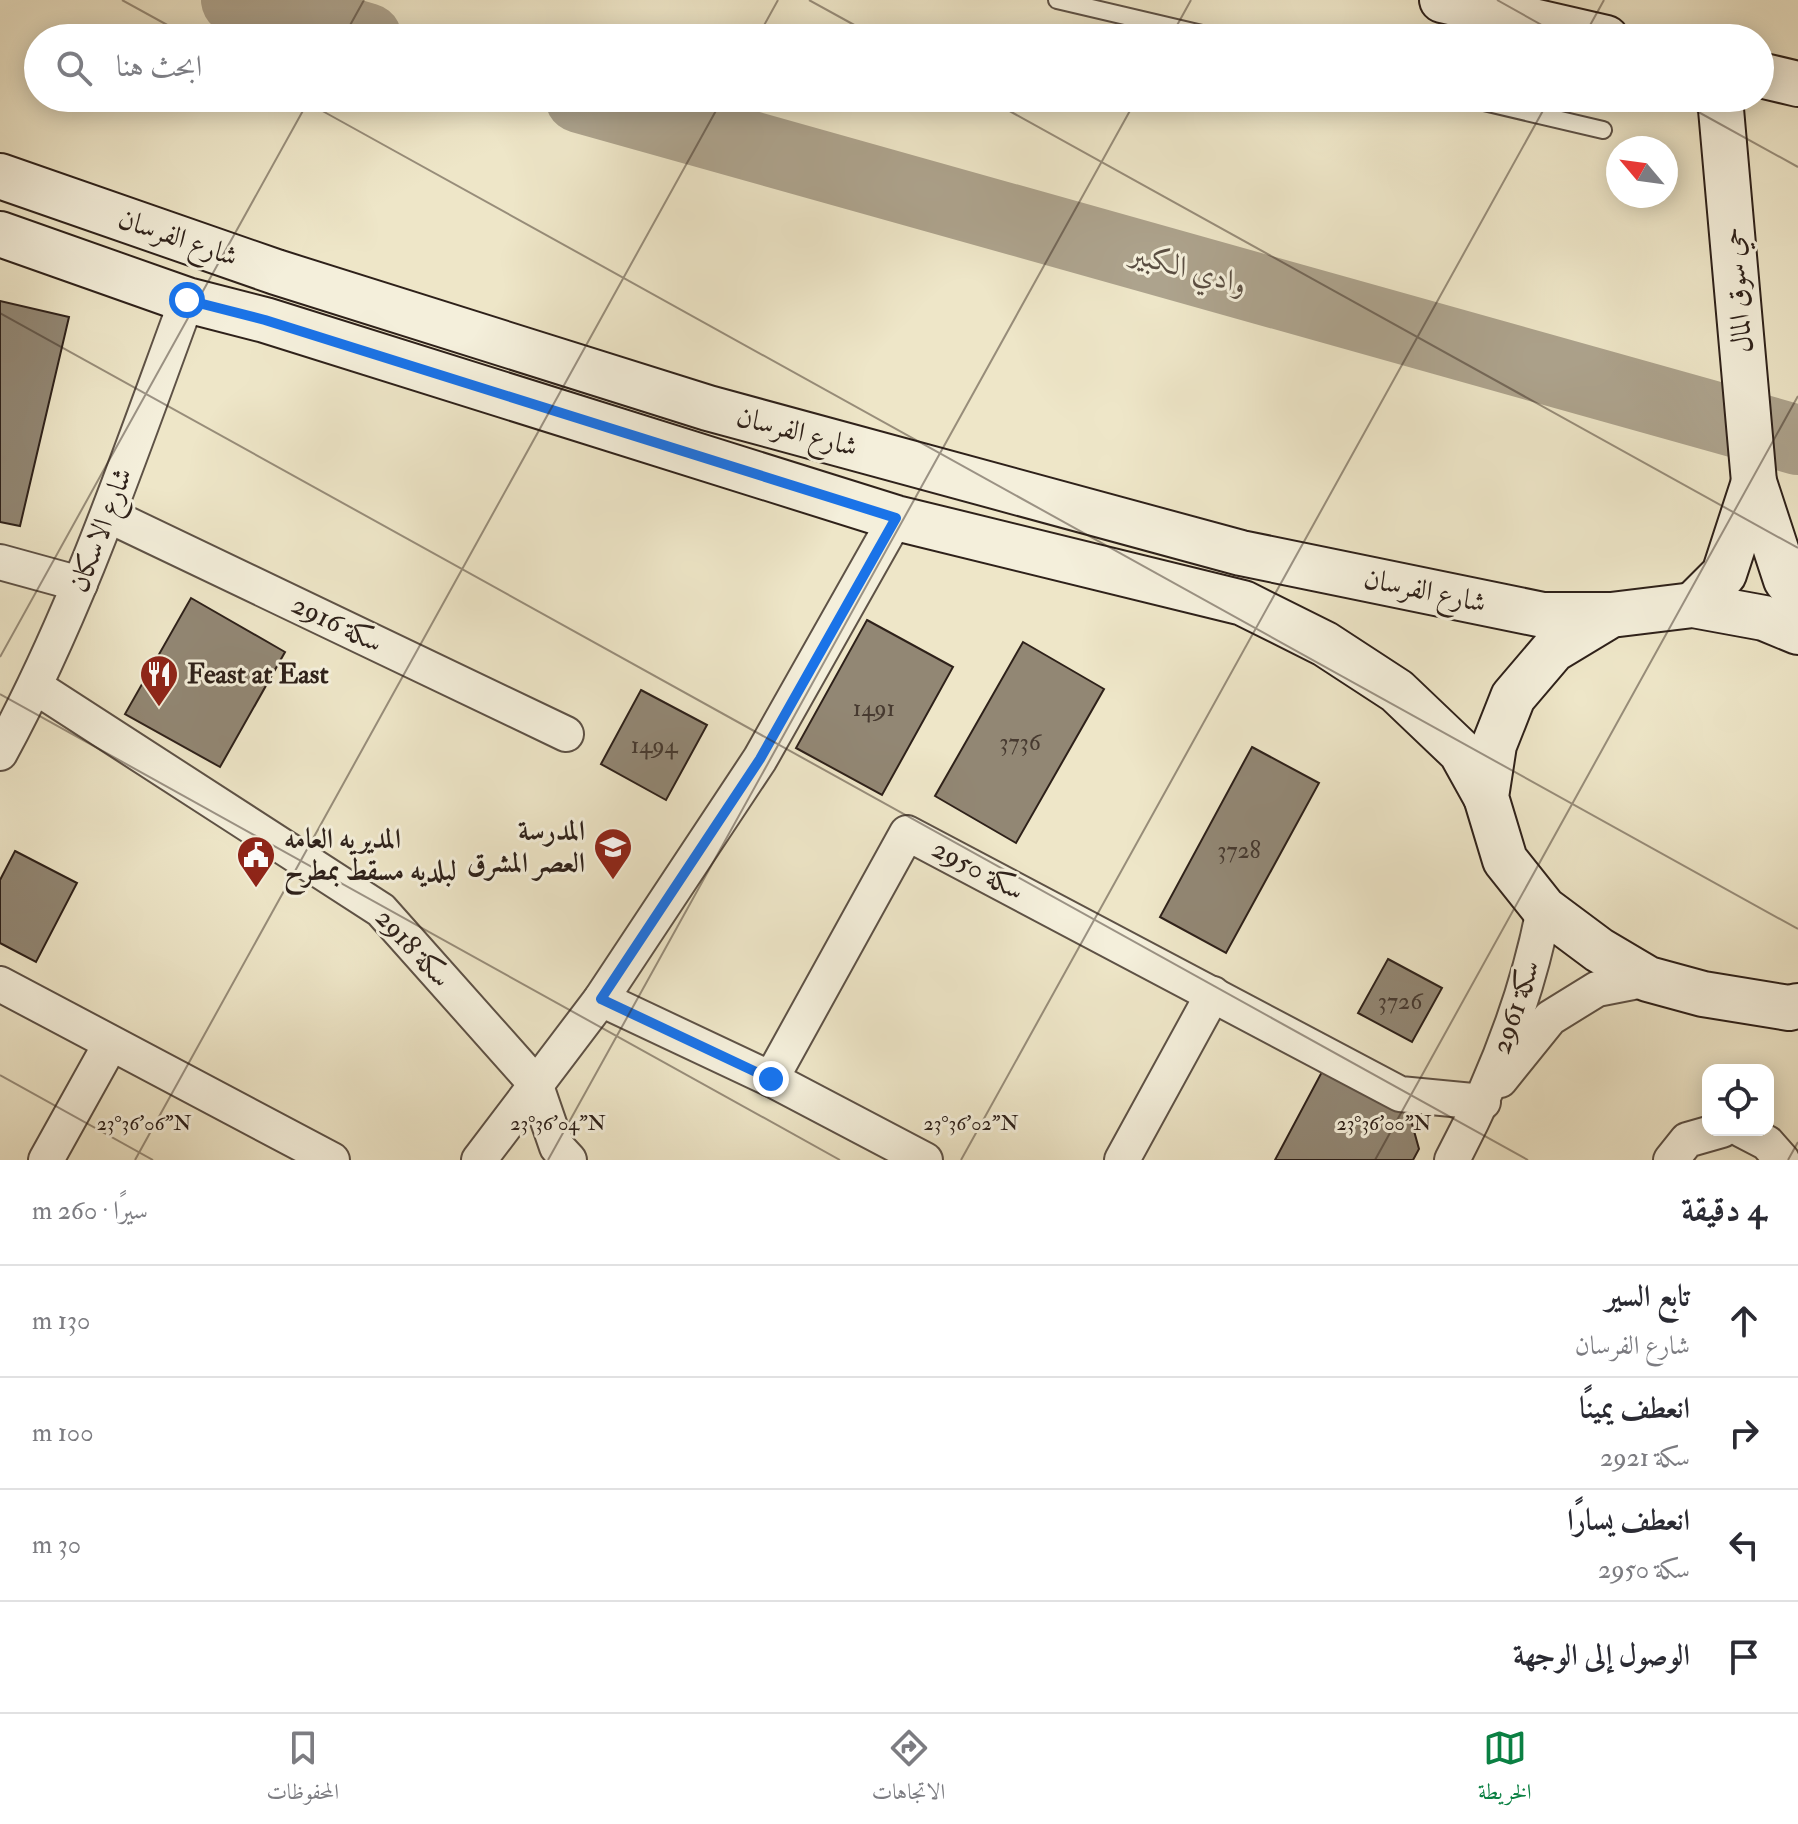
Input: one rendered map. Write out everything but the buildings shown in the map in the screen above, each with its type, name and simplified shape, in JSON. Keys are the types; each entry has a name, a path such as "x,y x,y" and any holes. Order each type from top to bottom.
{"street":[{"path":"1442,0 1546,24"},
{"path":"1774,78 1798,84"},
{"name":"حي سوق المال","path":"1721,112 1754,482 1786,580 1798,595"},
{"name":"شارع الفرسان","path":"0,176 276,272 723,412 1241,553 1543,615 1611,615 1693,605 1764,618 1798,632"},
{"name":"شارع الفرسان","path":"0,234 187,300 265,320 896,518 1243,603 1325,644 1397,691 1461,752 1486,797"},
{"name":"شارع الاسكان","path":"0,753 36,687 80,584 187,300"},
{"name":"حي سوق المال","path":"1693,605 1724,574 1754,482"},
{"name":"سكة 2916","path":"108,515 566,734"},
{"path":"479,1160 601,999 760,759 896,518"},
{"path":"0,562 80,584"},
{"path":"1611,615 1553,650 1513,697 1494,745 1486,797 1505,860 1544,909 1599,950 1648,979 1703,994 1795,1008"},
{"name":"سكة 2918","path":"36,687 381,910 535,1083 557,1147 569,1160"},
{"name":"سكة 2950","path":"771,1079 907,833 1400,1094 1483,1102"},
{"name":"سكة 2961","path":"1452,1160 1483,1102 1534,963 1544,909"},
{"name":"سكة 2961","path":"1483,1102 1550,1018 1597,989 1648,979"},
{"path":"0,984 332,1160"},
{"path":"1122,1160 1213,994"},
{"path":"601,999 771,1079 925,1160"},
{"path":"46,1160 110,1045"},
{"path":"1671,1160 1687,1140 1702,1136"},
{"path":"1754,1136 1767,1143 1782,1160"}],"lane":[{"path":"1057,0 1159,24"},
{"path":"1526,112 1603,130"}],"waterway":[{"name":"وادي الكبير","path":"236,0 319,24"},
{"name":"وادي الكبير","path":"630,112 1798,440"}],"place":[{"name":"Feast at East","path":"159,708"},
{"name":"المدرسة العصر المشرق","path":"613,881"},
{"name":"المديريه العامه لبلديه مسقط بمطرح","path":"256,889"}],"route":[{"path":"187,300 265,320 896,518 760,759 601,999 771,1079"}]}
